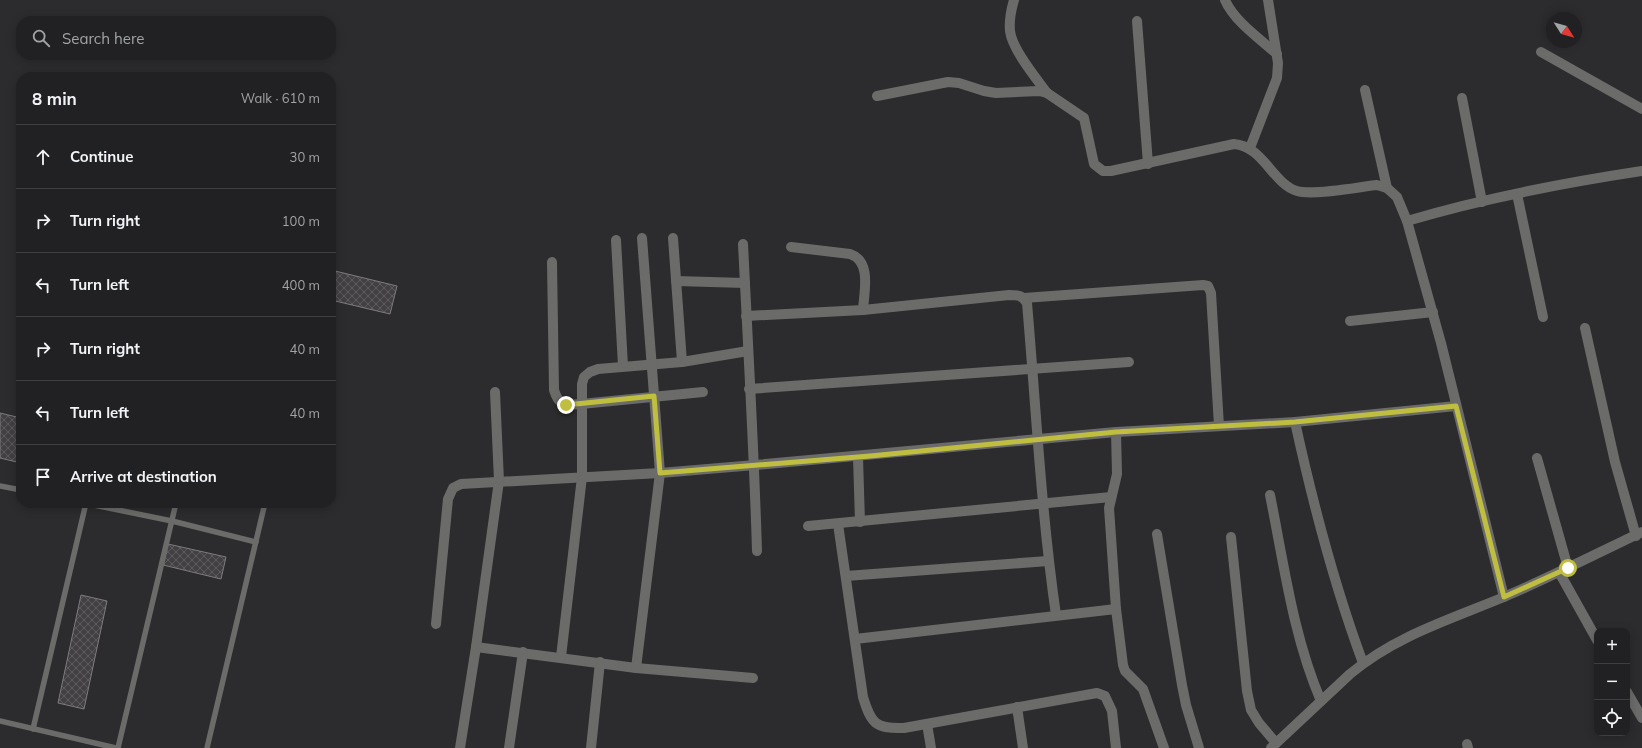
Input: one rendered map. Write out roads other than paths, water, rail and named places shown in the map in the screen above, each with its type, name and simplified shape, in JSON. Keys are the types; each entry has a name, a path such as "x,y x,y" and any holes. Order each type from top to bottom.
{"street":[{"path":"1014,0 1010,18 1011,36 1025,62 1047,93"},
{"path":"1225,0 1238,19 1277,54"},
{"path":"1250,148 1277,78 1277,54 1268,0"},
{"path":"1137,21 1148,164"},
{"path":"1541,52 1642,108"},
{"path":"877,96 948,82 959,83 984,91 996,93 1039,91 1047,93 1084,118 1094,164 1103,171 1148,164 1234,144 1242,144 1250,148 1289,188 1298,192 1310,193 1377,185 1388,188 1397,197 1407,221 1433,312 1504,597"},
{"path":"1365,90 1388,188"},
{"path":"1462,98 1482,202"},
{"path":"1407,221 1448,209 1517,194 1584,180 1642,171"},
{"path":"1517,194 1543,317"},
{"path":"636,668 660,473 642,238"},
{"path":"673,238 682,362"},
{"path":"616,240 622,366"},
{"path":"743,244 749,389 755,465 757,551"},
{"path":"791,247 857,256 862,262 865,273 863,310"},
{"path":"552,262 554,390 556,397 561,403 566,405 581,404 703,392"},
{"path":"676,282 745,283"},
{"path":"1024,298 1203,285 1208,286 1211,293 1218,426"},
{"path":"746,316 863,310 1009,295 1019,295 1024,298 1027,303 1048,561 1056,615"},
{"path":"1350,321 1433,312"},
{"path":"1231,537 1247,691 1251,710 1273,746 1363,663 1383,650 1420,630 1504,597 1639,534 1615,462 1584,328"},
{"path":"561,657 582,477 581,404 582,384 584,377 590,372 598,369 682,362 748,351"},
{"path":"749,389 1129,362"},
{"path":"460,748 499,481 495,392"},
{"path":"436,624 448,499 453,488 461,484 660,473 1116,432 1295,422 1456,406"},
{"path":"1295,422 1309,486 1344,612 1363,663"},
{"path":"1116,432 1117,474 1109,508 1116,609 1123,665 1125,672 1143,689 1164,748"},
{"path":"858,456 860,522"},
{"path":"1537,458 1568,568"},
{"path":"1270,495 1299,638 1309,674 1321,701"},
{"path":"808,526 1111,497"},
{"path":"838,524 863,697 868,713 876,724 886,728 927,724 1097,693 1105,696 1110,703 1116,748"},
{"path":"1157,534 1182,685 1186,705 1199,748"},
{"path":"846,576 1048,561"},
{"path":"1558,572 1594,635"},
{"path":"855,639 1116,609"},
{"path":"476,646 636,668 753,678"},
{"path":"509,748 523,652"},
{"path":"591,748 600,662"},
{"path":"1630,697 1642,718"},
{"path":"1017,707 1023,748"},
{"path":"927,724 931,748"}],"lane":[{"path":"0,486 16,489"},
{"path":"33,729 84,508"},
{"path":"109,508 172,521 256,542"},
{"path":"0,721 117,748 175,508"},
{"path":"207,748 264,508"}]}
